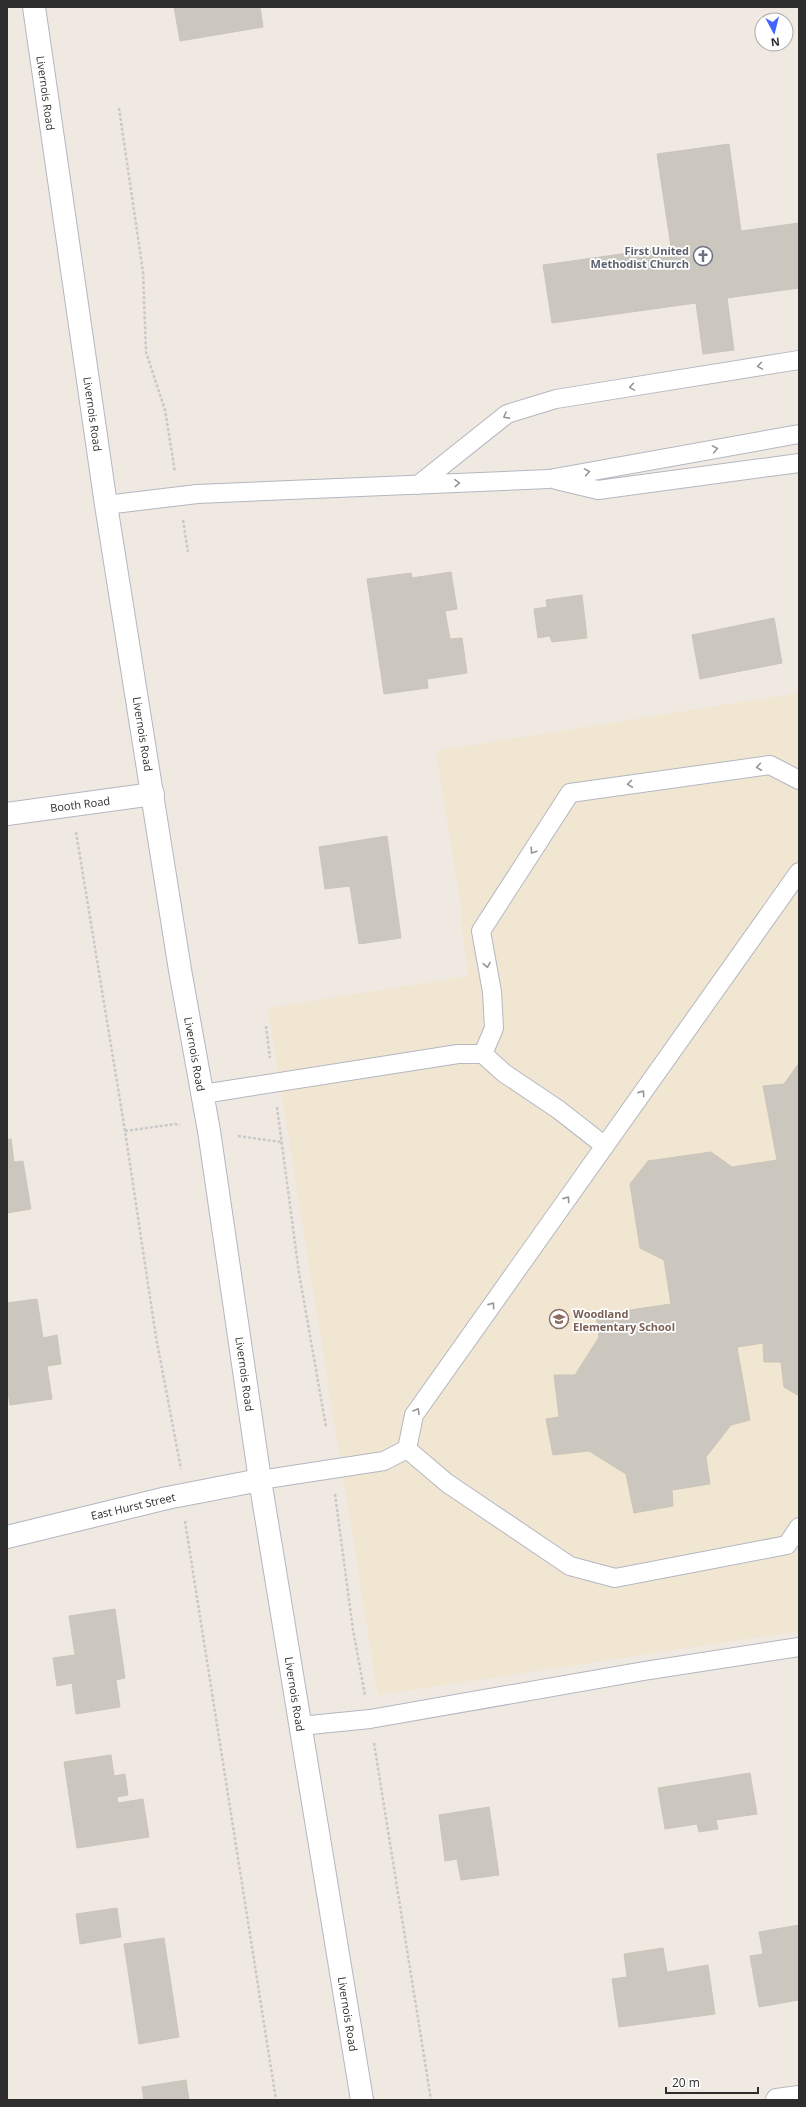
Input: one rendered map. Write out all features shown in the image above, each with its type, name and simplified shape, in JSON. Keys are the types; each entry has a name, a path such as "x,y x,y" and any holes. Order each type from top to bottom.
{"street":[{"name":"Livernois Road","path":"34,7 106,505 180,970 203,1094 260,1480 362,2100"},
{"name":"Booth Road","path":"7,814 153,794"},
{"name":"East Hurst Street","path":"7,1537 167,1498 260,1480"},
{"path":"777,2100 799,2096"}],"lane":[{"path":"418,485 507,414 556,399 799,360"},
{"path":"106,505 179,496 549,479 799,434"},
{"path":"549,479 598,490 799,463"},
{"path":"483,1054 494,1028 492,992 481,931 570,793 770,765 797,780"},
{"path":"260,1480 384,1461 407,1448 414,1415 799,872"},
{"path":"203,1094 458,1054 483,1054 504,1073 559,1110 605,1146"},
{"path":"407,1448 447,1483 570,1566 615,1578 787,1545 799,1527"},
{"path":"300,1726 370,1719 644,1671 799,1647"}],"path":[{"path":"119,108 143,272 146,352 165,410 188,552"},
{"path":"76,831 125,1131 156,1337 182,1476"},
{"path":"266,1026 270,1057"},
{"path":"277,1108 299,1273 326,1426"},
{"path":"125,1131 175,1124"},
{"path":"249,1138 281,1142"},
{"path":"335,1494 353,1630 370,1719 431,2100"},
{"path":"185,1519 276,2100"}],"shaded area":[{"name":"Woodland Elementary School","path":"799,693 799,1631 378,1695 268,1008 469,976 462,931 461,906 436,751"}],"building":[{"path":"174,7 260,7 263,27 180,41"},
{"name":"First United Methodist Church","path":"729,144 741,231 799,223 799,288 727,298 734,350 703,354 696,303 552,323 543,265 671,247 657,154"},
{"path":"451,572 457,609 445,611 450,639 462,638 467,673 427,679 428,688 384,694 367,579 411,573 412,578"},
{"path":"582,595 587,638 552,642 550,636 538,638 534,609 547,607 546,600"},
{"path":"774,618 782,663 700,679 692,635"},
{"path":"387,836 401,938 359,944 350,886 325,889 319,847"},
{"path":"799,1063 799,1396 784,1387 781,1362 764,1362 763,1343 737,1347 750,1420 731,1425 706,1457 710,1484 672,1490 673,1506 634,1513 626,1474 589,1451 553,1455 546,1419 559,1417 554,1375 575,1375 599,1337 596,1315 671,1304 664,1260 640,1248 630,1184 648,1161 711,1152 732,1167 777,1160 763,1086 784,1084"},
{"path":"11,1139 14,1162 23,1161 31,1209 7,1213 7,1140"},
{"path":"37,1299 43,1338 57,1335 61,1364 47,1366 52,1399 10,1405 7,1387 7,1303"},
{"path":"115,1609 125,1678 116,1680 120,1707 76,1714 72,1683 57,1686 53,1658 75,1655 69,1616"},
{"path":"111,1755 114,1776 125,1774 128,1795 117,1797 118,1803 143,1799 149,1837 77,1848 64,1762"},
{"path":"750,1773 757,1814 716,1820 718,1829 699,1832 697,1824 665,1829 658,1788"},
{"path":"489,1807 499,1875 461,1880 457,1859 445,1861 439,1815"},
{"path":"117,1908 121,1937 80,1944 76,1914"},
{"path":"799,1925 799,2000 759,2007 750,1956 763,1954 759,1932"},
{"path":"164,1938 179,2037 139,2044 124,1944"},
{"path":"663,1948 667,1972 708,1965 715,2014 619,2027 612,1979 627,1977 624,1954"},
{"path":"186,2080 189,2100 144,2100 142,2087"}],"place":[{"name":"First United Methodist Church","path":"703,256"},
{"name":"Woodland Elementary School","path":"559,1319"}]}
